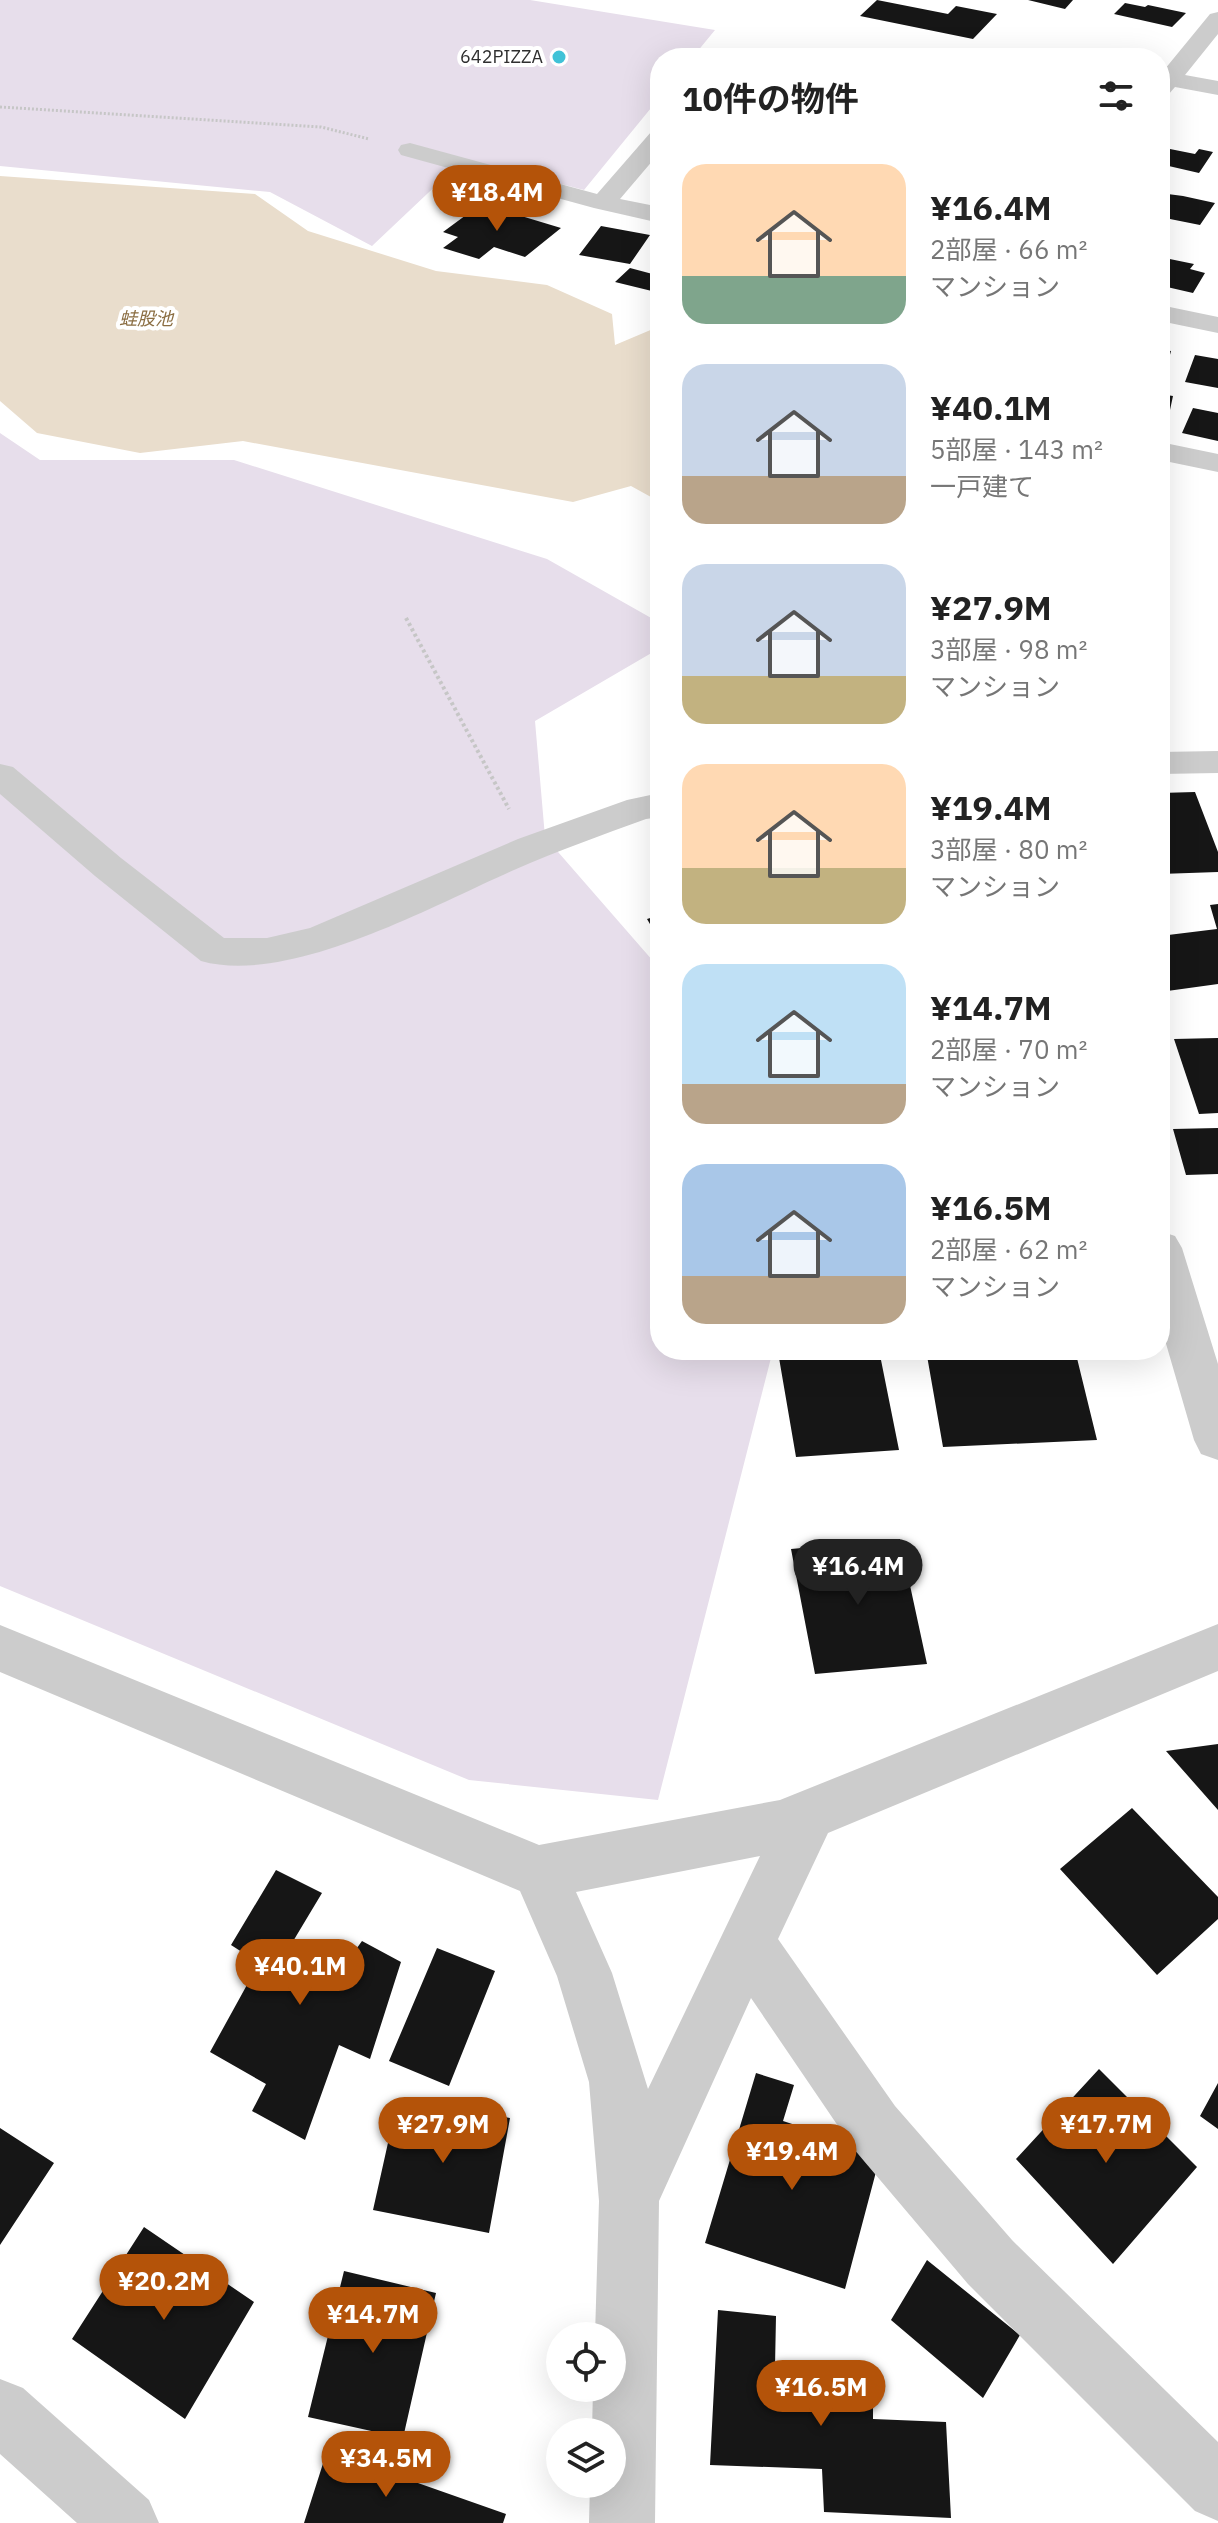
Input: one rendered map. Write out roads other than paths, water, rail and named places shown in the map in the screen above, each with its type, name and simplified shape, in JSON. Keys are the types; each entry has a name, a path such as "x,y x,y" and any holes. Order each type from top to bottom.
{"street":[{"path":"1170,78 1218,19"},
{"path":"1170,85 1218,88"},
{"path":"603,203 650,149"},
{"path":"410,150 650,213"},
{"path":"1170,315 1218,325"},
{"path":"1170,453 1218,463"},
{"path":"1170,763 1218,762"},
{"path":"0,775 108,867 215,951 267,952 320,939 531,848 650,806"},
{"path":"1170,1264 1198,1308 1218,1440"},
{"path":"0,1648 539,1872 780,1826 1218,1647"},
{"path":"629,2201 686,2071 808,1816"},
{"path":"539,1872 584,1973 618,2082 629,2201 622,2523"},
{"path":"748,1945 874,2127 971,2239 1218,2488"},
{"path":"0,2411 126,2523"}],"water":[{"name":"蛙股池","path":"0,176 255,194 308,231 436,271 547,285 612,314 615,345 650,330 650,496 631,486 573,502 243,441 140,453 37,433 0,401"}],"place":[{"name":"642PIZZA","path":"559,57"}]}
